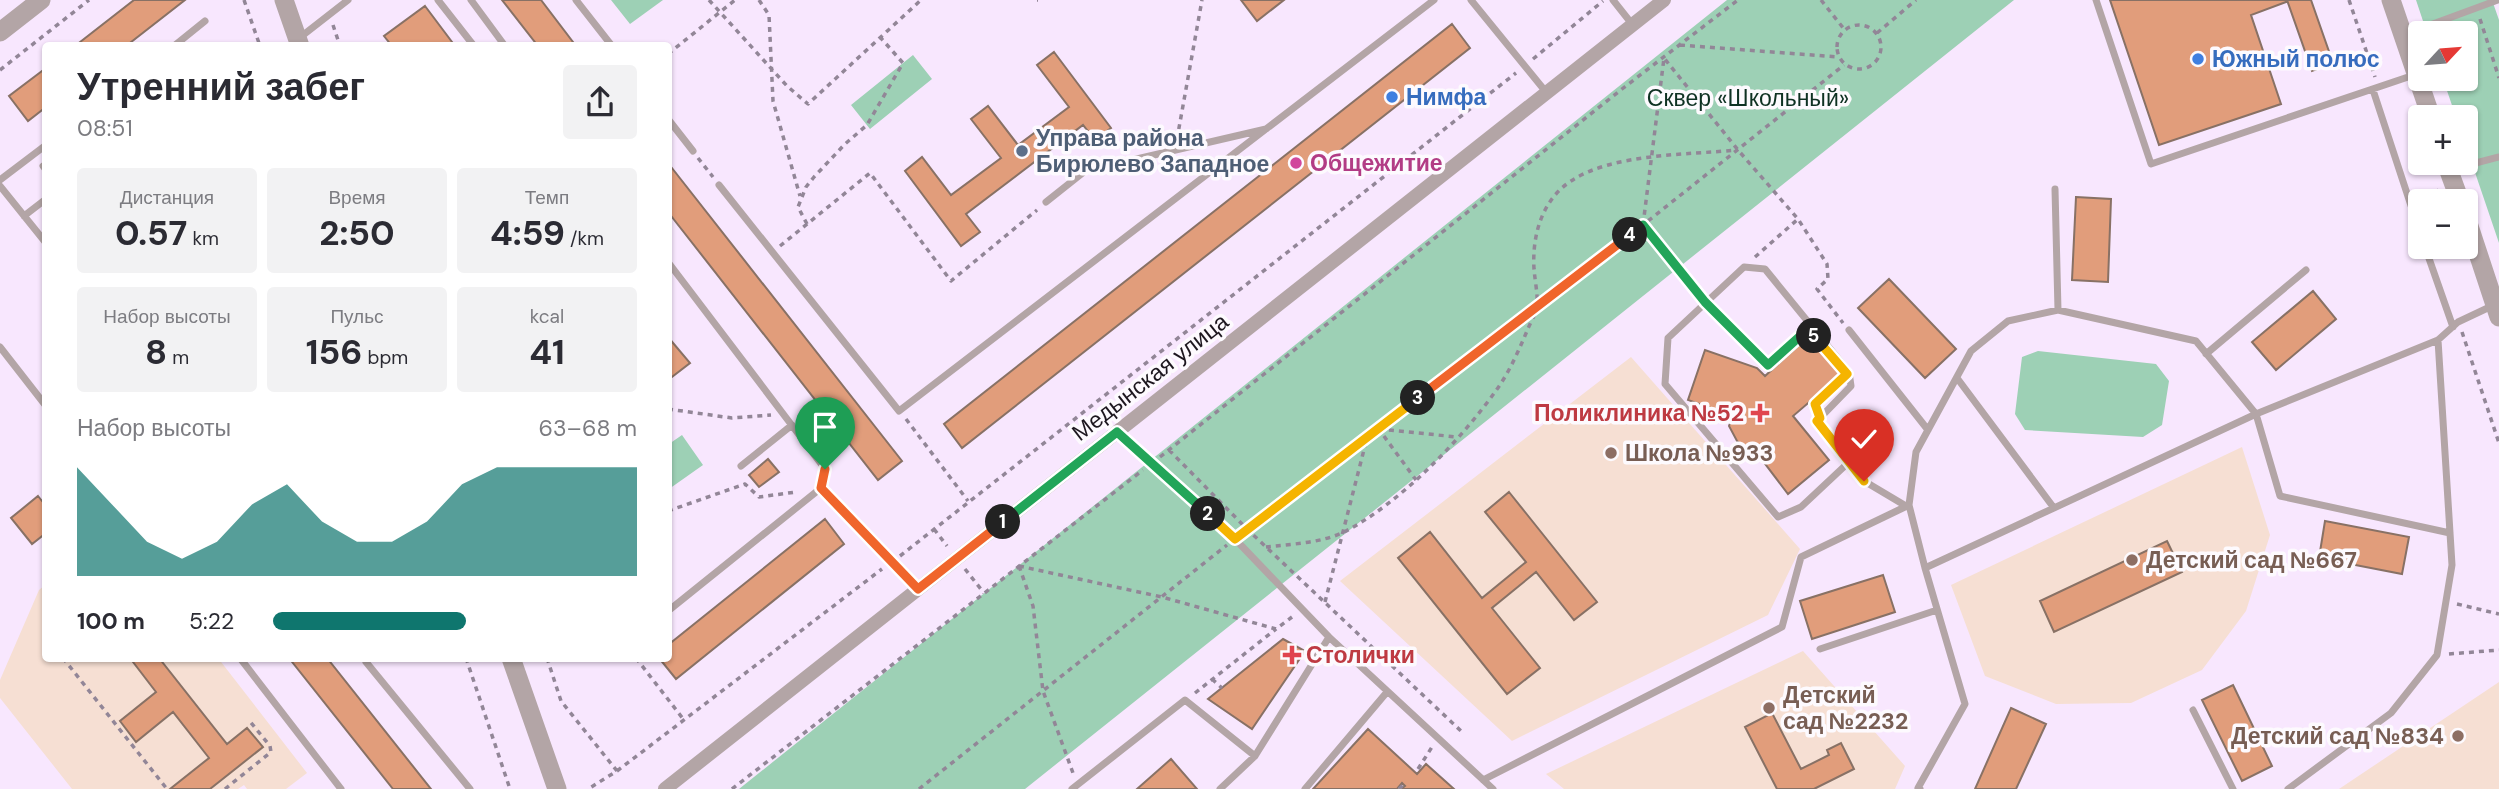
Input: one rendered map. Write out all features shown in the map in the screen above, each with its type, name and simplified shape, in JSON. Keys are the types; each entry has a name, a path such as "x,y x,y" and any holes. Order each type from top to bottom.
{"street":[{"path":"0,33 41,0"},
{"path":"284,0 299,42"},
{"name":"Медынская улица","path":"665,789 1664,0"},
{"path":"2391,0 2408,49"},
{"path":"2478,253 2497,311"},
{"path":"512,662 557,789"}],"lane":[{"path":"300,42 348,0"},
{"path":"438,0 471,42"},
{"path":"471,0 502,42"},
{"path":"576,0 608,42"},
{"path":"719,185 899,411 1434,0"},
{"path":"1471,0 1546,92"},
{"path":"1613,0 1632,24"},
{"path":"2096,0 2151,164 2408,77"},
{"path":"2403,35 2498,0"},
{"path":"179,42 205,21"},
{"path":"2373,90 2408,196"},
{"path":"672,124 693,151"},
{"path":"1046,202 1085,171 1270,128"},
{"path":"0,180 42,148"},
{"path":"2478,162 2499,158"},
{"path":"0,186 42,238"},
{"path":"2055,189 2057,310"},
{"path":"24,216 42,202"},
{"path":"2430,259 2456,325"},
{"path":"672,267 825,469 821,488 672,608"},
{"path":"1849,462 1801,507 1777,517 1665,384 1668,338 1744,267 1765,269 1849,372 1851,386 1817,421 1864,481 1907,505"},
{"path":"2206,354 2306,271"},
{"path":"1918,789 1965,704 1907,505 1916,452 1971,351 2008,321 2057,310 2196,341 2256,414 2280,496 2450,533"},
{"path":"1925,568 2256,414 2438,340 2456,325 2497,311"},
{"path":"1849,330 1928,430"},
{"path":"2288,789 2391,713 2437,655 2452,565 2438,340"},
{"path":"0,347 42,401"},
{"path":"1957,378 2054,508"},
{"path":"741,466 792,425"},
{"path":"1117,432 1235,539 1329,637 1493,789"},
{"path":"821,488 918,589"},
{"path":"1483,780 1782,627 1801,557 1907,505"},
{"path":"1820,649 1937,610"},
{"path":"1220,789 1255,756 1329,637"},
{"path":"243,662 341,789"},
{"path":"366,662 470,789"},
{"path":"1305,789 1387,692"},
{"path":"1074,787 1185,701 1255,756"},
{"path":"2193,710 2233,789"}],"path":[{"path":"0,70 89,0"},
{"path":"244,0 259,42"},
{"path":"709,0 771,69 808,104 921,0"},
{"path":"672,51 735,0"},
{"path":"759,0 769,15 773,101 800,198"},
{"path":"1174,150 1182,120 1202,0"},
{"path":"588,789 617,771 892,562 1524,67 1604,0"},
{"path":"732,789 1153,463 1738,0"},
{"path":"1821,0 1844,29"},
{"path":"1877,33 1916,0"},
{"path":"2476,8 2496,61 2499,78"},
{"path":"1854,24 1864,25 1877,33 1881,50 1877,61 1867,68 1856,69 1844,65 1838,57 1836,47 1838,37 1844,29 1854,24"},
{"path":"807,224 798,207 800,198 814,177 867,125 903,63 880,37"},
{"path":"1680,46 1838,57"},
{"path":"1664,58 1798,219 1827,264 1828,279 1817,289 1849,330"},
{"path":"1664,58 1643,225 1705,302 1768,365 1808,329"},
{"path":"919,789 1247,529 1643,225 1844,65"},
{"path":"1266,547 1312,541 1343,533 1382,509 1416,480 1496,392 1516,359 1537,307 1534,260 1540,218 1551,200 1570,181 1590,171 1651,158 1738,150"},
{"path":"693,151 719,185"},
{"path":"772,252 870,173 951,281 1046,202"},
{"path":"1744,267 1798,219"},
{"path":"2456,325 2499,443"},
{"path":"672,410 732,418 783,414"},
{"path":"899,411 968,501"},
{"path":"1378,428 1457,437"},
{"path":"1378,428 1416,480"},
{"path":"1325,602 1367,437"},
{"path":"1169,450 1247,529 1461,731"},
{"path":"672,510 744,484 759,497 821,488"},
{"path":"1019,566 1162,597 1276,629"},
{"path":"1019,566 1033,606 1043,691 1074,787"},
{"path":"2446,601 2499,614"},
{"path":"1185,701 1302,609"},
{"path":"2437,655 2499,650"},
{"path":"66,662 167,789"},
{"path":"467,662 510,789"},
{"path":"548,662 561,701 617,771"},
{"path":"639,662 684,720"},
{"path":"1212,679 1222,688"},
{"path":"225,789 271,752 270,746 248,719"},
{"path":"1418,769 1437,738"}],"shaded area":[{"name":"Школа №933","path":"1631,357 1800,549 1768,615 1512,741 1340,581"},
{"name":"Детский сад №667","path":"2242,447 2270,535 2246,611 2202,670 2131,703 2056,704 1985,676 1951,585"},
{"path":"42,588 42,662 221,662 307,773 286,789 247,789 244,785 238,789 72,789 0,698 0,680"},
{"name":"Детский сад №2232","path":"1803,651 1905,766 1895,789 1564,789 1546,774"},
{"name":"Детский сад №834","path":"2499,682 2499,789 2339,789"}],"green space":[{"path":"611,0 663,0 630,24"},
{"name":"Сквер «Школьный»","path":"1727,0 2014,0 1025,789 739,789"},
{"path":"2416,0 2492,0 2499,20 2499,243 2476,175 2478,175 2478,105 2452,105 2447,91 2478,91 2478,21 2423,21"},
{"path":"913,55 932,79 870,129 851,105"},
{"path":"2038,351 2156,364 2169,381 2162,425 2143,437 2025,430 2015,414 2022,357"},
{"path":"682,435 703,465 672,487 672,442"}],"building":[{"path":"134,0 185,0 131,42 80,42"},
{"path":"502,0 541,0 573,42 535,42"},
{"path":"1241,0 1284,0 1257,21"},
{"name":"Южный полюс","path":"2110,0 2286,0 2251,15 2281,104 2159,145"},
{"path":"2287,0 2311,0 2333,63 2312,71"},
{"path":"425,6 452,42 389,42 384,36"},
{"path":"1452,24 1470,48 962,448 944,424"},
{"name":"Управа района Бирюлево Западное","path":"1054,52 1111,128 1095,140 1083,125 966,214 980,232 961,246 905,171 922,157 951,195 1001,158 971,119 988,106 1018,145 1069,107 1037,65"},
{"path":"42,71 42,110 28,121 9,96"},
{"path":"672,168 902,461 878,480 672,217"},
{"path":"2076,197 2111,199 2108,282 2072,280"},
{"path":"1889,279 1956,349 1925,378 1858,308"},
{"path":"2313,291 2336,319 2276,370 2252,342"},
{"name":"Поликлиника №52","path":"1808,337 1842,374 1793,416 1829,460 1788,494 1756,452 1745,449 1737,441 1729,426 1733,416 1688,400 1705,350 1757,368 1765,376"},
{"path":"672,342 690,363 672,377"},
{"path":"768,459 779,472 759,487 749,475"},
{"path":"1509,492 1597,602 1574,620 1536,572 1492,608 1540,668 1507,694 1398,558 1430,532 1482,598 1526,562 1485,512"},
{"path":"38,496 42,501 42,536 32,544 11,518"},
{"path":"825,519 844,544 676,679 662,662 672,662 672,642"},
{"path":"2325,521 2409,537 2402,574 2319,558"},
{"path":"2167,541 2182,572 2054,632 2040,601"},
{"path":"1883,575 1895,612 1812,639 1800,601"},
{"path":"1283,639 1305,651 1252,729 1208,699"},
{"path":"133,662 162,662 227,744 247,728 263,747 210,789 170,789 209,758 173,712 136,742 120,721 156,692"},
{"path":"292,662 330,662 431,789 393,789"},
{"path":"2233,685 2272,766 2242,781 2202,700"},
{"path":"2011,708 2046,724 2016,789 1975,789"},
{"path":"1772,713 1801,769 1829,755 1827,750 1841,743 1854,769 1814,789 1777,789 1745,727"},
{"path":"1368,729 1417,774 1426,764 1454,789 1401,789 1405,786 1402,783 1397,789 1313,789"},
{"path":"1171,759 1197,789 1137,789"}],"place":[{"name":"Южный полюс","path":"2198,59"},
{"name":"Нимфа","path":"1392,97"},
{"name":"Управа района Бирюлево Западное","path":"1022,151"},
{"name":"Общежитие","path":"1296,163"},
{"name":"Поликлиника №52","path":"1760,413"},
{"name":"Школа №933","path":"1611,453"},
{"name":"Детский сад №667","path":"2132,560"},
{"name":"Столички","path":"1292,655"},
{"name":"Детский сад №2232","path":"1769,708"},
{"name":"Детский сад №834","path":"2458,736"}],"route":[{"path":"825,469 821,488 918,589 1117,432 1235,539 1643,225 1705,302 1768,365 1808,329 1847,374 1815,404 1820,418 1817,421 1864,481"}]}
